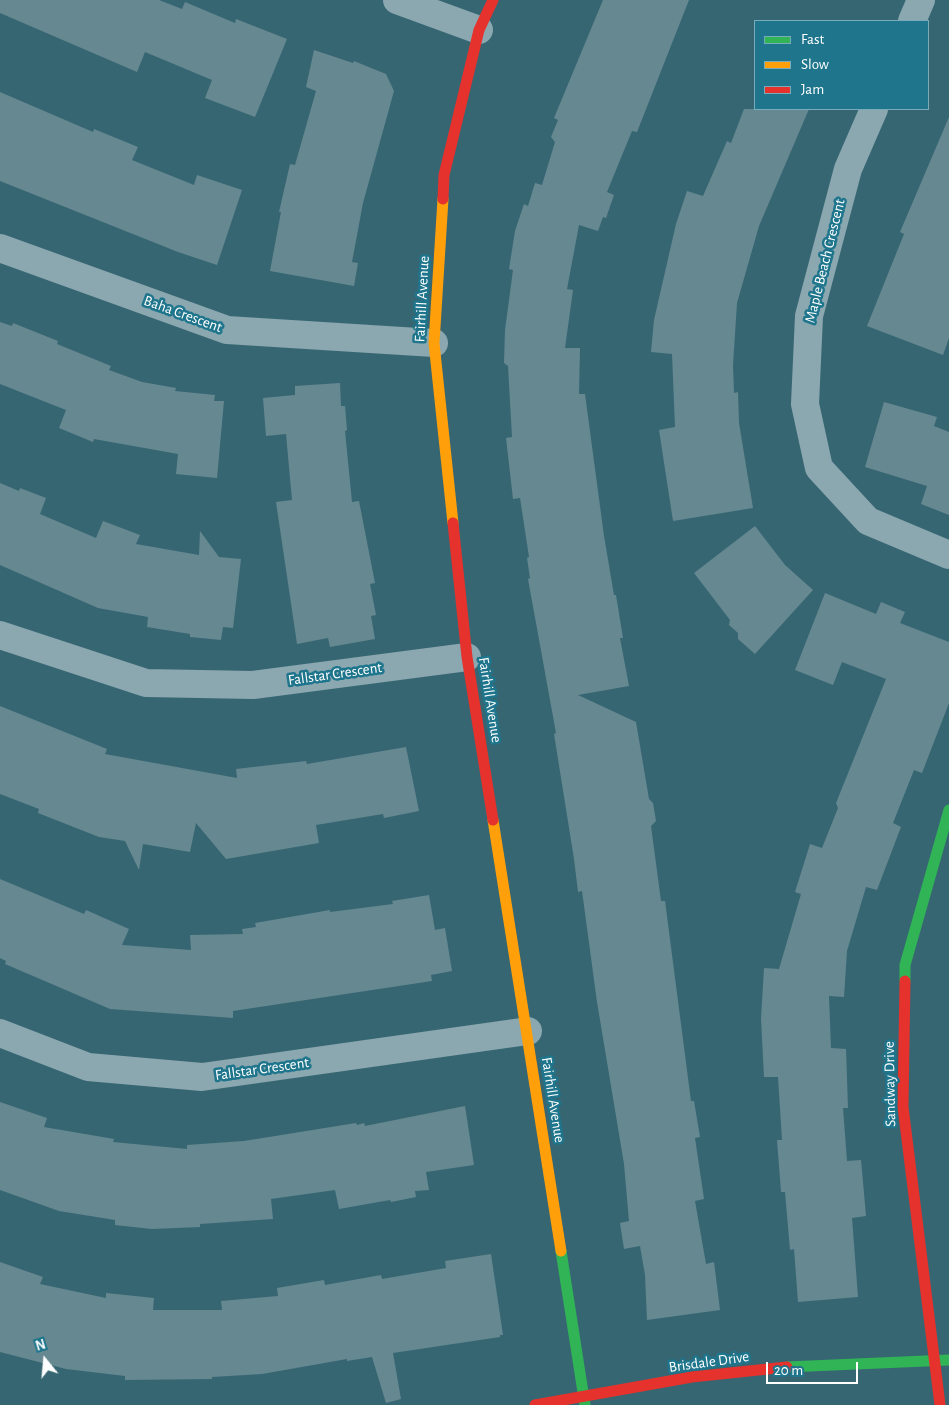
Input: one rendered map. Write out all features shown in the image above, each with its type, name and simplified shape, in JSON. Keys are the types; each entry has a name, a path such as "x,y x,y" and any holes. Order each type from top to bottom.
{"street":[{"path":"397,0 479,30"},
{"name":"Fairhill Avenue","path":"493,0 479,30 444,175 434,343 467,657 528,1031 585,1401"},
{"path":"912,20 921,0"},
{"name":"Maple Beach Crescent","path":"874,110 848,169 809,316 805,404 819,468 868,521 949,555"},
{"name":"Baha Crescent","path":"0,248 227,330 434,343"},
{"name":"Fallstar Crescent","path":"0,635 146,683 253,685 467,657"},
{"name":"Sandway Drive","path":"940,1405 936,1360 903,1107 905,966 949,810"},
{"name":"Fallstar Crescent","path":"0,1033 88,1067 202,1077 528,1031"},
{"name":"Brisdale Drive","path":"535,1405 585,1401 692,1377 815,1364 949,1360"}],"building":[{"path":"0,0 159,0 182,9 185,2 235,23 236,19 287,39 255,117 205,98 212,80 145,52 137,72 0,13"},
{"path":"603,0 689,0 637,132 632,131 607,192 614,195 606,218 603,217 598,231 579,225 567,289 573,290 565,348 580,348 579,394 585,394 604,536 614,595 616,595 623,638 620,638 629,686 578,695 636,722 649,799 653,803 656,821 651,826 661,901 665,901 691,1101 694,1101 700,1137 695,1138 704,1199 695,1201 706,1264 714,1262 720,1310 647,1320 645,1275 640,1246 624,1249 620,1223 629,1221 624,1164 597,1002 582,891 578,892 554,734 556,733 528,579 530,578 527,558 529,557 520,498 513,499 506,438 512,437 508,366 504,363 505,330 513,270 509,269 515,231 524,204 528,206 535,183 542,185 555,142 551,137 558,120 554,118"},
{"path":"314,50 353,63 354,61 386,74 394,91 363,203 352,262 358,263 354,286 270,271 281,212 279,212 290,164 295,165 316,91 306,87"},
{"path":"0,92 93,132 94,129 138,147 132,160 194,185 197,175 242,190 217,265 178,252 0,181"},
{"path":"744,109 809,110 759,226 737,303 733,365 734,393 738,392 739,423 753,508 673,521 659,430 675,427 672,354 651,352 654,320 676,224 687,191 703,196 727,141 731,143"},
{"path":"949,117 949,338 943,355 867,326 904,234 900,232"},
{"path":"0,322 12,326 13,323 58,341 57,344 111,366 109,370 142,382 176,388 175,391 215,395 214,401 224,401 217,478 176,474 178,454 94,439 93,442 59,428 66,410 0,384"},
{"path":"340,383 341,406 345,406 347,430 345,431 352,502 359,501 375,583 370,584 376,615 371,616 375,639 330,647 328,638 297,644 276,502 292,500 286,434 266,436 263,398 295,395 295,386"},
{"path":"884,402 937,417 934,426 949,432 949,515 921,504 927,486 865,467"},
{"path":"0,483 19,491 20,488 46,498 40,514 96,538 103,521 140,535 136,544 199,555 200,531 219,557 241,559 233,628 223,627 221,640 190,637 190,634 147,627 148,617 98,608 0,565"},
{"path":"755,526 785,565 813,590 755,654 738,639 738,633 729,625 730,620 694,573"},
{"path":"825,593 876,614 881,602 905,612 900,623 949,642 949,703 922,773 914,770 893,823 901,827 877,890 866,887 847,951 844,997 829,996 831,1048 846,1049 848,1108 843,1108 847,1161 861,1160 866,1216 852,1218 858,1297 798,1302 794,1249 790,1250 785,1192 781,1192 777,1140 782,1140 778,1077 764,1077 761,1019 764,968 779,969 801,894 795,892 810,844 822,848 838,808 836,803 886,679 842,662 833,685 795,670"},
{"path":"0,706 107,749 105,754 237,778 236,769 306,761 307,764 406,747 419,811 384,818 383,814 316,825 319,843 226,859 196,823 190,852 143,844 139,870 125,841 99,837 38,813 39,809 0,794"},
{"path":"0,879 84,914 86,910 129,929 122,945 191,950 190,935 243,934 242,929 256,927 255,923 330,910 330,912 393,904 392,901 429,895 435,930 445,928 452,971 431,975 432,981 233,1011 233,1018 110,1009 5,964 6,961 0,958"},
{"path":"0,1102 47,1118 44,1127 114,1139 113,1142 187,1149 187,1145 244,1141 356,1123 357,1125 364,1123 365,1126 465,1106 474,1165 426,1172 429,1190 415,1191 416,1197 391,1202 390,1200 339,1209 335,1190 271,1199 273,1219 200,1224 200,1227 152,1229 115,1225 115,1220 59,1211 0,1190"},
{"path":"491,1254 503,1335 393,1353 401,1399 386,1403 372,1357 347,1361 347,1359 262,1374 212,1377 212,1379 125,1380 125,1376 66,1369 0,1352 0,1262 43,1277 40,1284 106,1298 106,1293 154,1298 153,1310 222,1310 221,1301 278,1296 277,1288 324,1280 325,1285 381,1275 382,1279 446,1268 445,1261"}],"traffic: fast":[{"path":"905,981 905,965 949,810"},
{"path":"561,1251 585,1405"},
{"path":"787,1367 949,1360"}],"traffic: slow":[{"path":"443,199 434,343 453,523"},
{"path":"493,820 561,1251"}],"traffic: jam":[{"path":"443,199 444,175 479,30 493,0"},
{"path":"453,523 467,657 493,820"},
{"path":"905,981 903,1107 940,1405"},
{"path":"535,1405 692,1377 787,1367"}]}
